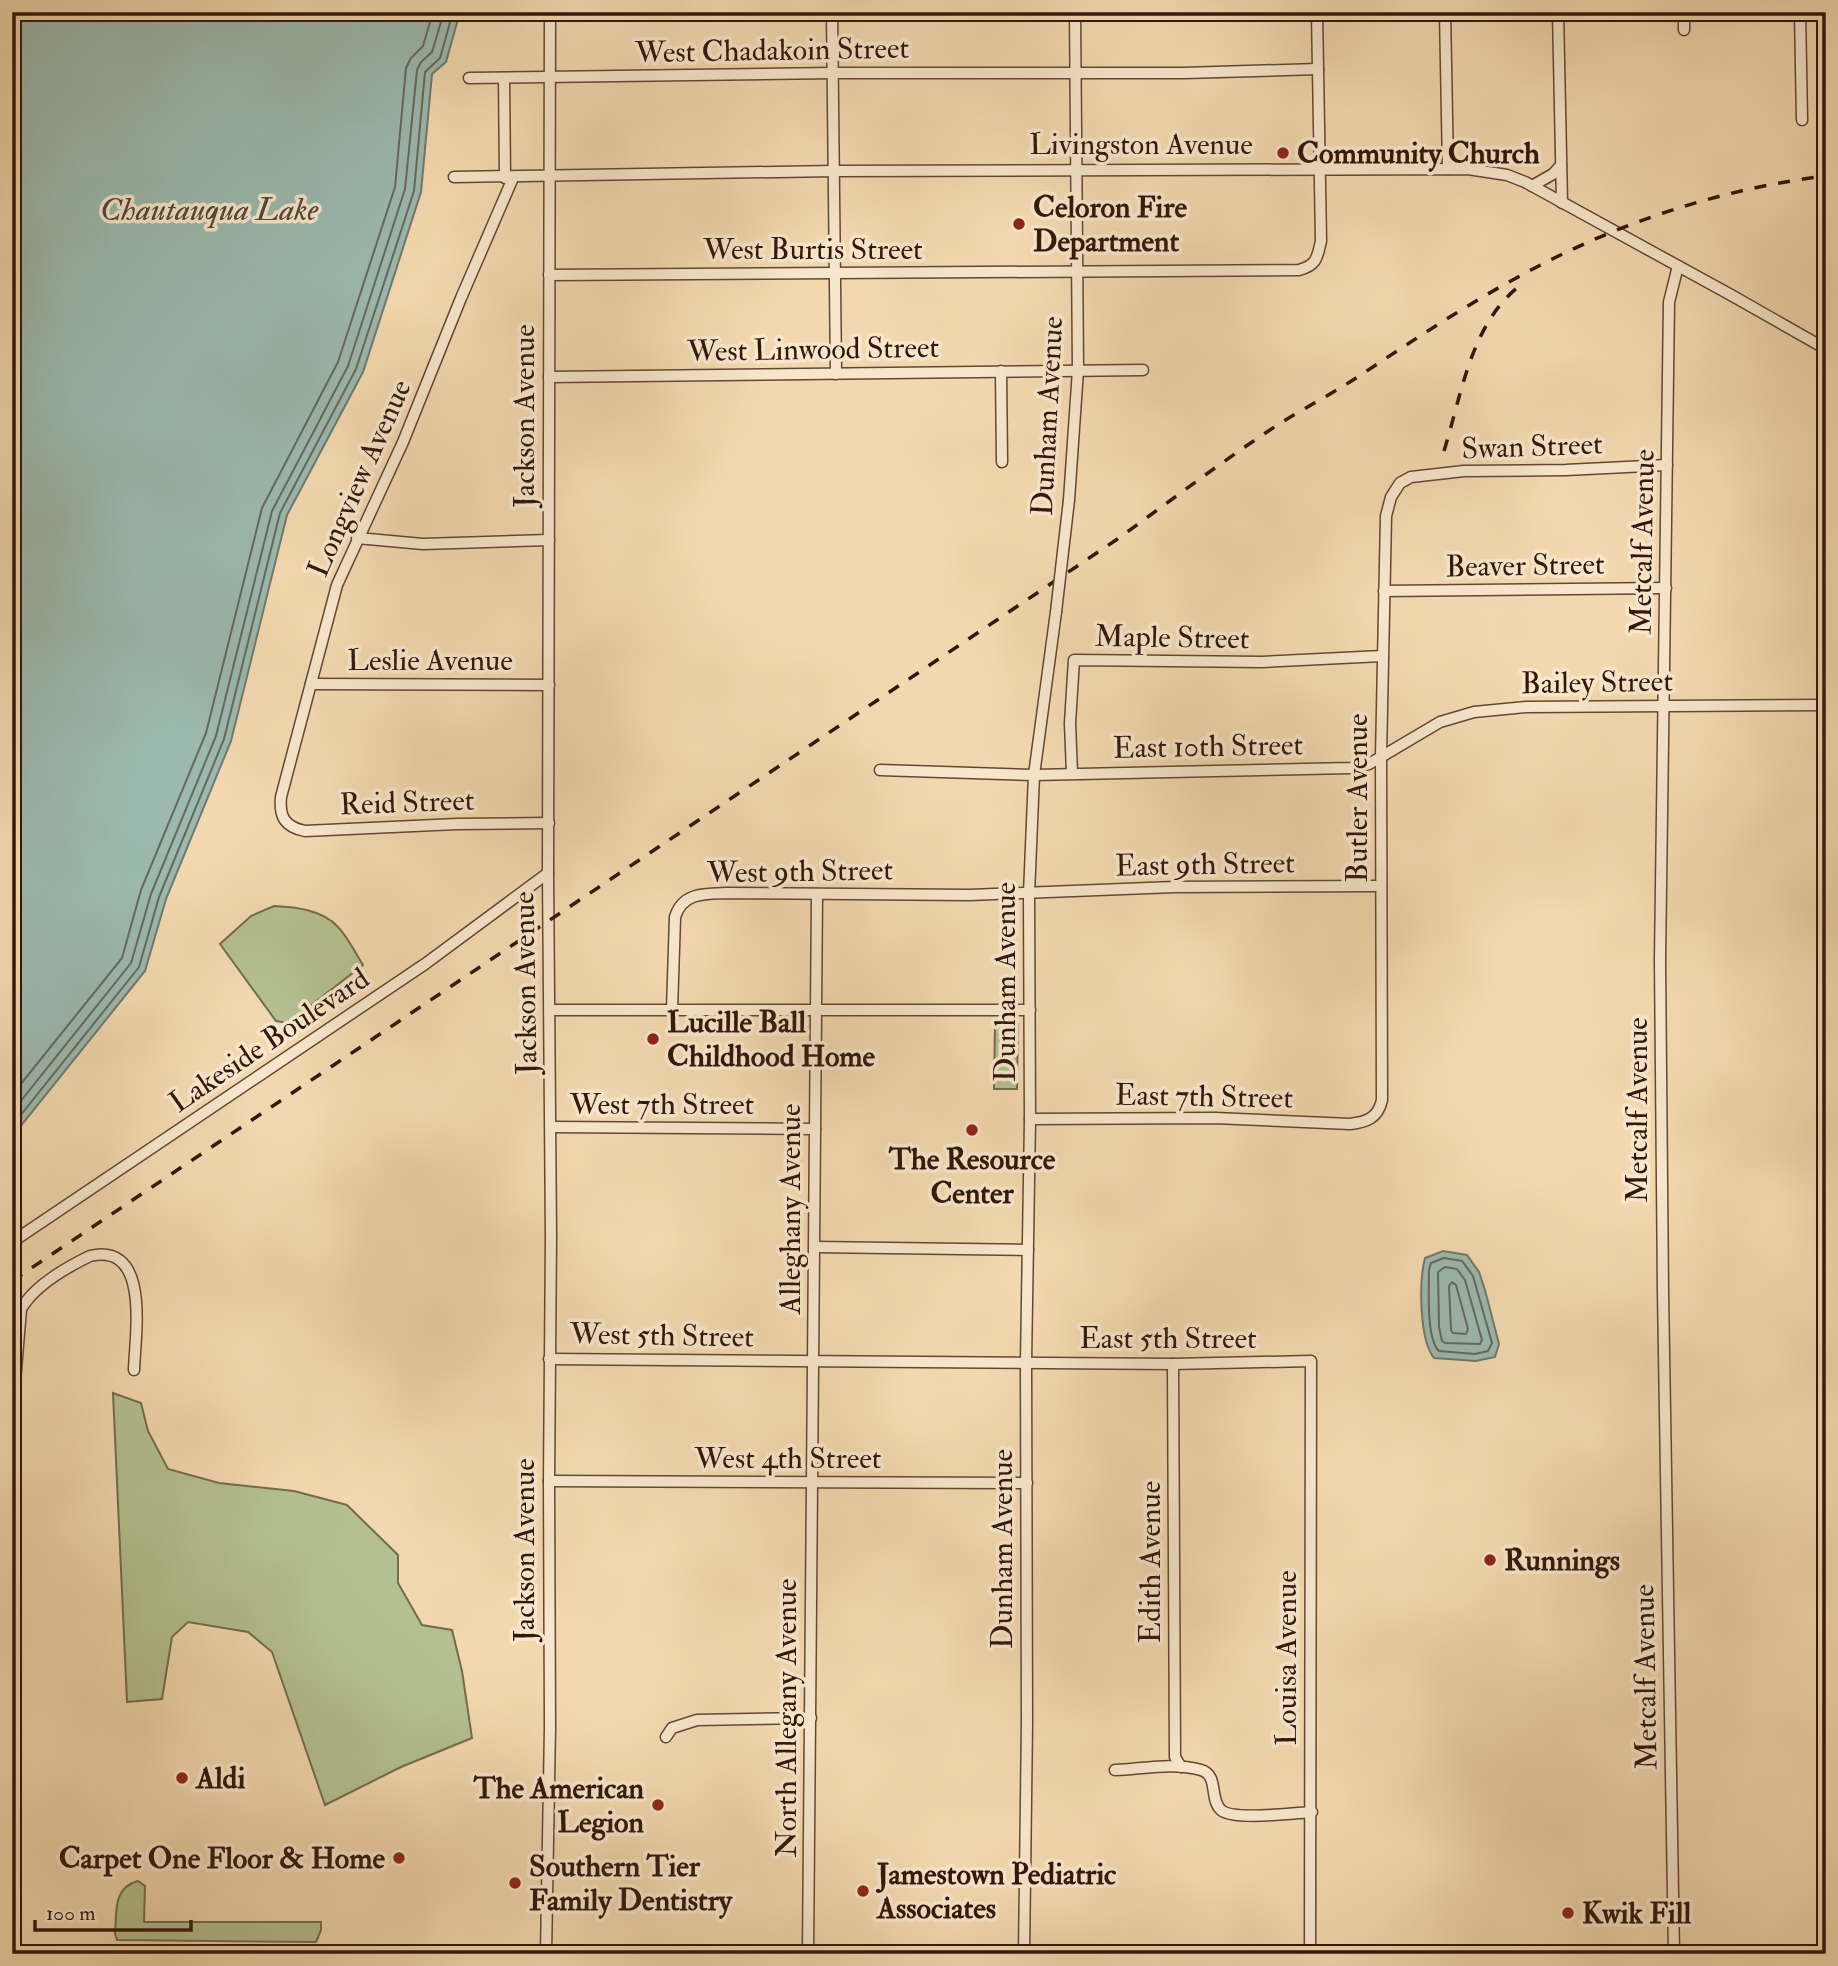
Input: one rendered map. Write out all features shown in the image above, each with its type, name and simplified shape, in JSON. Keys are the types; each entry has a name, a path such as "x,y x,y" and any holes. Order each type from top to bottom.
{"street":[{"name":"Jackson Avenue","path":"546,1954 550,1727 550,12"},
{"path":"832,12 836,374"},
{"name":"Dunham Avenue","path":"1024,1954 1029,894 1034,775 1069,500 1078,370 1075,12"},
{"path":"1317,12 1320,168"},
{"path":"1445,12 1448,169"},
{"path":"1558,12 1562,203"},
{"path":"1684,12 1684,30"},
{"path":"1800,12 1802,120"},
{"name":"West Chadakoin Street","path":"469,78 1318,69"},
{"path":"504,78 509,178"},
{"path":"1532,186 1553,174 1561,165"},
{"name":"West Burtis Street","path":"549,275 1299,270 1311,267 1318,257 1321,241 1320,168"},
{"name":"Livingston Avenue","path":"454,177 1077,169 1468,169 1507,175 1532,186 1826,349"},
{"name":"Longview Avenue","path":"280,807 337,585 403,442 509,178"},
{"name":"Metcalf Avenue","path":"1674,1954 1660,960 1670,302 1678,266"},
{"name":"West Linwood Street","path":"549,377 1143,370"},
{"path":"1000,372 1002,462"},
{"name":"Swan Street","path":"1400,483 1410,477 1464,471 1667,466"},
{"name":"Butler Avenue","path":"1376,1115 1380,1111 1382,1100 1381,757 1385,516 1391,497 1400,483"},
{"path":"357,538 423,544 549,540"},
{"name":"Beaver Street","path":"1384,591 1666,588"},
{"name":"Maple Street","path":"1072,773 1070,723 1074,660 1262,662 1382,656"},
{"name":"Leslie Avenue","path":"311,684 549,685"},
{"name":"Bailey Street","path":"1381,757 1440,723 1474,712 1527,707 1664,704 1826,705"},
{"name":"East 10th Street","path":"880,770 1034,775 1351,768 1369,764 1381,757"},
{"name":"Reid Street","path":"280,807 287,824 305,831 549,823"},
{"name":"Lakeside Boulevard","path":"12,1242 425,964 548,873"},
{"name":"East 9th Street","path":"1029,894 1174,887 1381,886"},
{"name":"Alleghany Avenue","path":"813,1483 817,894"},
{"name":"West 9th Street","path":"672,1010 675,917 678,906 695,896 1029,894"},
{"path":"551,1010 1030,1010"},
{"name":"East 7th Street","path":"1030,1119 1215,1118 1350,1124 1366,1122 1376,1115"},
{"name":"West 7th Street","path":"551,1127 815,1129"},
{"path":"815,1247 1028,1250"},
{"path":"12,1419 21,1309 41,1286 80,1261 100,1254 114,1257 131,1272 136,1294 134,1370"},
{"name":"West 5th Street","path":"549,1359 1026,1362"},
{"name":"East 5th Street","path":"1026,1362 1311,1362"},
{"name":"Louisa Avenue","path":"1310,1954 1311,1362"},
{"name":"Edith Avenue","path":"1173,1363 1178,1763"},
{"name":"West 4th Street","path":"549,1481 1027,1483"},
{"name":"North Allegany Avenue","path":"808,1954 813,1483"},
{"path":"666,1737 672,1728 697,1720 811,1718"},
{"path":"1115,1770 1178,1763 1203,1770 1212,1779 1216,1802 1221,1811 1258,1816 1312,1812"}],"green space":[{"path":"274,906 309,911 332,921 345,935 363,965 288,1023 276,1021 220,944 251,916"},
{"path":"995,1024 1018,1024 1017,1089 994,1089"},
{"path":"113,1393 141,1403 148,1431 168,1469 219,1483 294,1491 347,1505 398,1555 398,1583 422,1625 452,1630 462,1671 472,1738 401,1767 325,1805 272,1652 248,1632 188,1622 172,1637 162,1699 127,1702"},
{"path":"138,1881 145,1886 144,1922 321,1922 321,1930 316,1942 117,1940 116,1918 120,1895 130,1884"}],"water":[{"name":"Chautauqua Lake","path":"12,12 460,12 446,62 432,74 421,192 363,372 287,515 231,741 166,899 145,971 12,1137"},
{"path":"1443,1251 1467,1255 1479,1272 1499,1344 1495,1357 1476,1361 1434,1358 1429,1349 1423,1324 1423,1268 1425,1258"}],"railway":[{"path":"12,1281 1116,540 1285,420 1353,380 1456,313 1556,257 1630,225 1668,211 1746,190 1826,176"},
{"path":"1444,451 1463,383 1480,338 1491,318 1522,284"}],"place":[{"name":"Community Church","path":"1283,153"},
{"name":"Celoron Fire Department","path":"1019,224"},
{"name":"Lucille Ball Childhood Home","path":"653,1039"},
{"name":"The Resource Center","path":"972,1130"},
{"name":"Runnings","path":"1490,1560"},
{"name":"Aldi","path":"182,1778"},
{"name":"The American Legion","path":"658,1805"},
{"name":"Carpet One Floor & Home","path":"399,1858"},
{"name":"Southern Tier Family Dentistry","path":"515,1883"},
{"name":"Jamestown Pediatric Associates","path":"863,1891"},
{"name":"Kwik Fill","path":"1568,1913"}]}
